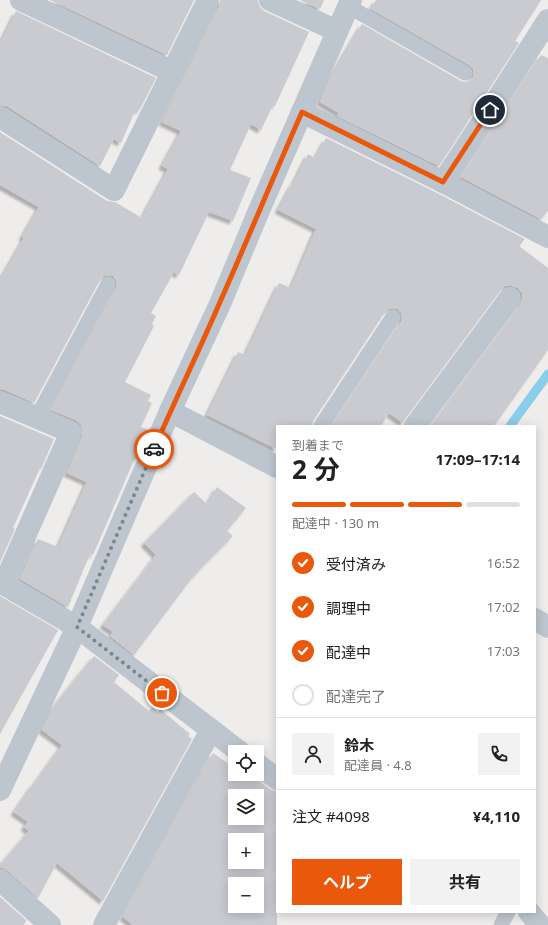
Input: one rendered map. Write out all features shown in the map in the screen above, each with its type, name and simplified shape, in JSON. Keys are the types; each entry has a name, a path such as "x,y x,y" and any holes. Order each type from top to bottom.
{"street":[{"path":"21,0 173,72"},
{"path":"0,117 114,190 208,0"},
{"path":"270,0 337,31"},
{"path":"0,790 77,627 170,411 220,304 260,208 350,3"},
{"path":"443,182 548,20"},
{"path":"302,112 443,182 548,237"},
{"path":"416,425 510,298"},
{"path":"0,402 72,432 2,583 77,627 231,745"},
{"path":"170,411 276,466"},
{"path":"536,620 548,627"},
{"path":"104,925 211,730"},
{"path":"264,769 276,778"},
{"path":"0,880 50,925"},
{"path":"530,913 540,925"}],"lane":[{"path":"350,3 466,73"},
{"path":"37,417 108,284"},
{"path":"322,425 393,317"},
{"path":"502,925 508,913"}],"building":[{"path":"50,0 194,0 167,55"},
{"path":"220,0 258,0 260,7 264,11 309,32 275,106 273,105 261,130 251,124 230,170 251,178 233,221 209,212 179,275 174,272 151,313 156,316 152,324 154,326 125,382 151,395 148,401 152,403 141,427 148,430 93,555 90,554 68,607 20,579 38,539 58,547 87,482 67,473 82,437 83,431 81,425 76,420 51,410 116,288 117,283 113,276 108,275 104,276 100,280 34,403 5,390 0,390 0,280 24,238 22,237 39,207 0,185 0,132 107,201 115,202 142,218 168,169 162,166 181,131 162,122 219,6"},
{"path":"300,0 324,0 320,9"},
{"path":"376,0 541,0 515,41 519,43 439,166 337,116 339,113 320,102 330,78 362,24 461,81 469,81 473,77 473,69 469,65 371,9"},
{"path":"16,11 156,78 139,111 136,109 121,143 114,139 100,166 7,106 0,105 0,44"},
{"path":"541,55 548,58 548,211 541,219 461,177"},
{"path":"326,138 525,239 519,246 548,268 548,350 495,425 432,425 520,305 522,293 518,288 512,286 505,286 500,291 403,423 389,413 382,425 333,425 401,322 401,313 398,309 393,308 385,312 313,421 312,425 276,425 276,449 207,415 238,352 245,355 279,283 291,288 316,229 278,210 308,154 315,158"},
{"path":"0,416 54,439 13,528 15,529 0,562"},
{"path":"217,487 246,508 227,531 233,536 192,578 134,655 110,636 113,632 103,625 156,555 144,543 194,492 207,504"},
{"path":"0,596 58,630 0,734"},
{"path":"94,656 119,675 114,682 149,711 152,707 158,712 160,709 190,734 188,736 192,739 103,901 57,863 38,898 8,871 0,868 0,865 29,831 24,827 28,822 14,812 62,745 42,730 53,707"},
{"path":"213,753 228,764 228,781 259,781 276,792 277,925 133,925 123,917"},
{"path":"0,897 26,920 24,925 0,925"}],"waterway":[{"path":"511,425 548,374"}],"way so far":[{"path":"154,449 77,627 162,693"}],"route":[{"path":"154,449 220,304 302,112 443,182 490,110"}]}
